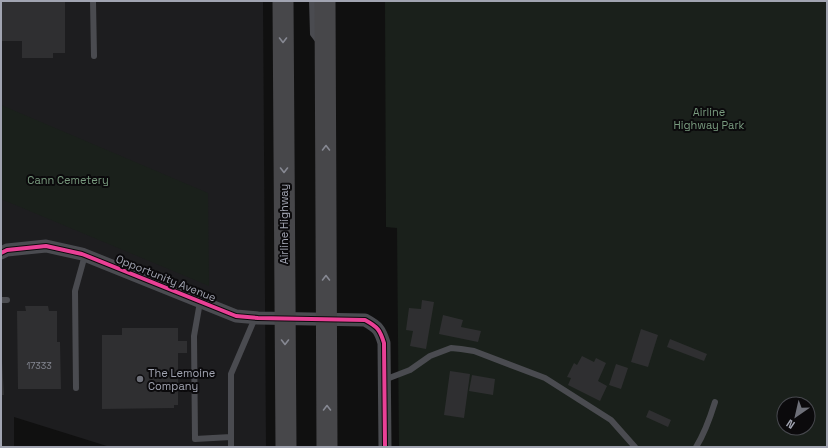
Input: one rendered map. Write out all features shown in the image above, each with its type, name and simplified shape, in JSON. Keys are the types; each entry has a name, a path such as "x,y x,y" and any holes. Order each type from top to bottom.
{"highway":[{"name":"Airline Highway","path":"283,1 286,447"},
{"path":"325,1 327,447"}],"street":[{"name":"Opportunity Avenue","path":"1,253 7,250 46,246 85,255 236,316 255,318 365,320 374,324 381,332 384,343 384,447"}],"lane":[{"path":"93,1 94,56"},
{"path":"312,1 313,34 325,50"},
{"path":"76,388 75,290 85,255"},
{"path":"200,302 194,336 195,439 231,437"},
{"path":"231,447 231,374 255,318"},
{"path":"384,380 410,370 430,356 451,348 474,351 545,378 611,420 635,447"},
{"path":"696,447 707,426 715,402"}],"shaded area":[{"path":"1,1 263,1 266,447 110,447 14,417 14,447 1,447"}],"green space":[{"name":"Airline Highway Park","path":"385,1 827,1 827,447 399,447 397,228 386,227"},
{"name":"Cann Cemetery","path":"1,105 208,193 209,286 1,199"}],"building":[{"path":"1,1 65,1 65,53 53,53 53,58 22,58 22,41 1,41"},
{"path":"422,300 434,302 426,349 410,346 413,331 406,330 409,308 421,309"},
{"path":"25,306 48,306 49,311 57,311 57,342 60,342 61,389 18,389 17,311 26,311"},
{"path":"443,315 463,320 461,327 481,331 478,342 439,334"},
{"name":"The Lemoine Company","path":"122,328 178,328 178,341 187,341 187,353 178,353 178,405 174,405 174,408 102,409 102,335 122,335"},
{"path":"641,329 658,335 648,367 631,362"},
{"path":"670,339 707,354 704,361 667,347"},
{"path":"582,356 594,362 596,358 606,363 598,381 607,386 600,401 568,385 571,378 567,377 574,363 577,365"},
{"path":"2,361 4,395 1,395"},
{"path":"616,364 628,368 621,389 609,385"},
{"path":"450,371 470,374 464,418 444,415"},
{"path":"472,375 495,379 493,395 469,391"},
{"path":"649,410 671,420 668,427 646,417"}],"cycle path":[{"path":"1,253 7,250 46,246 82,254 236,316 258,318 365,320 378,329 384,343 385,447"}],"place":[{"name":"The Lemoine Company","path":"140,379"}]}
